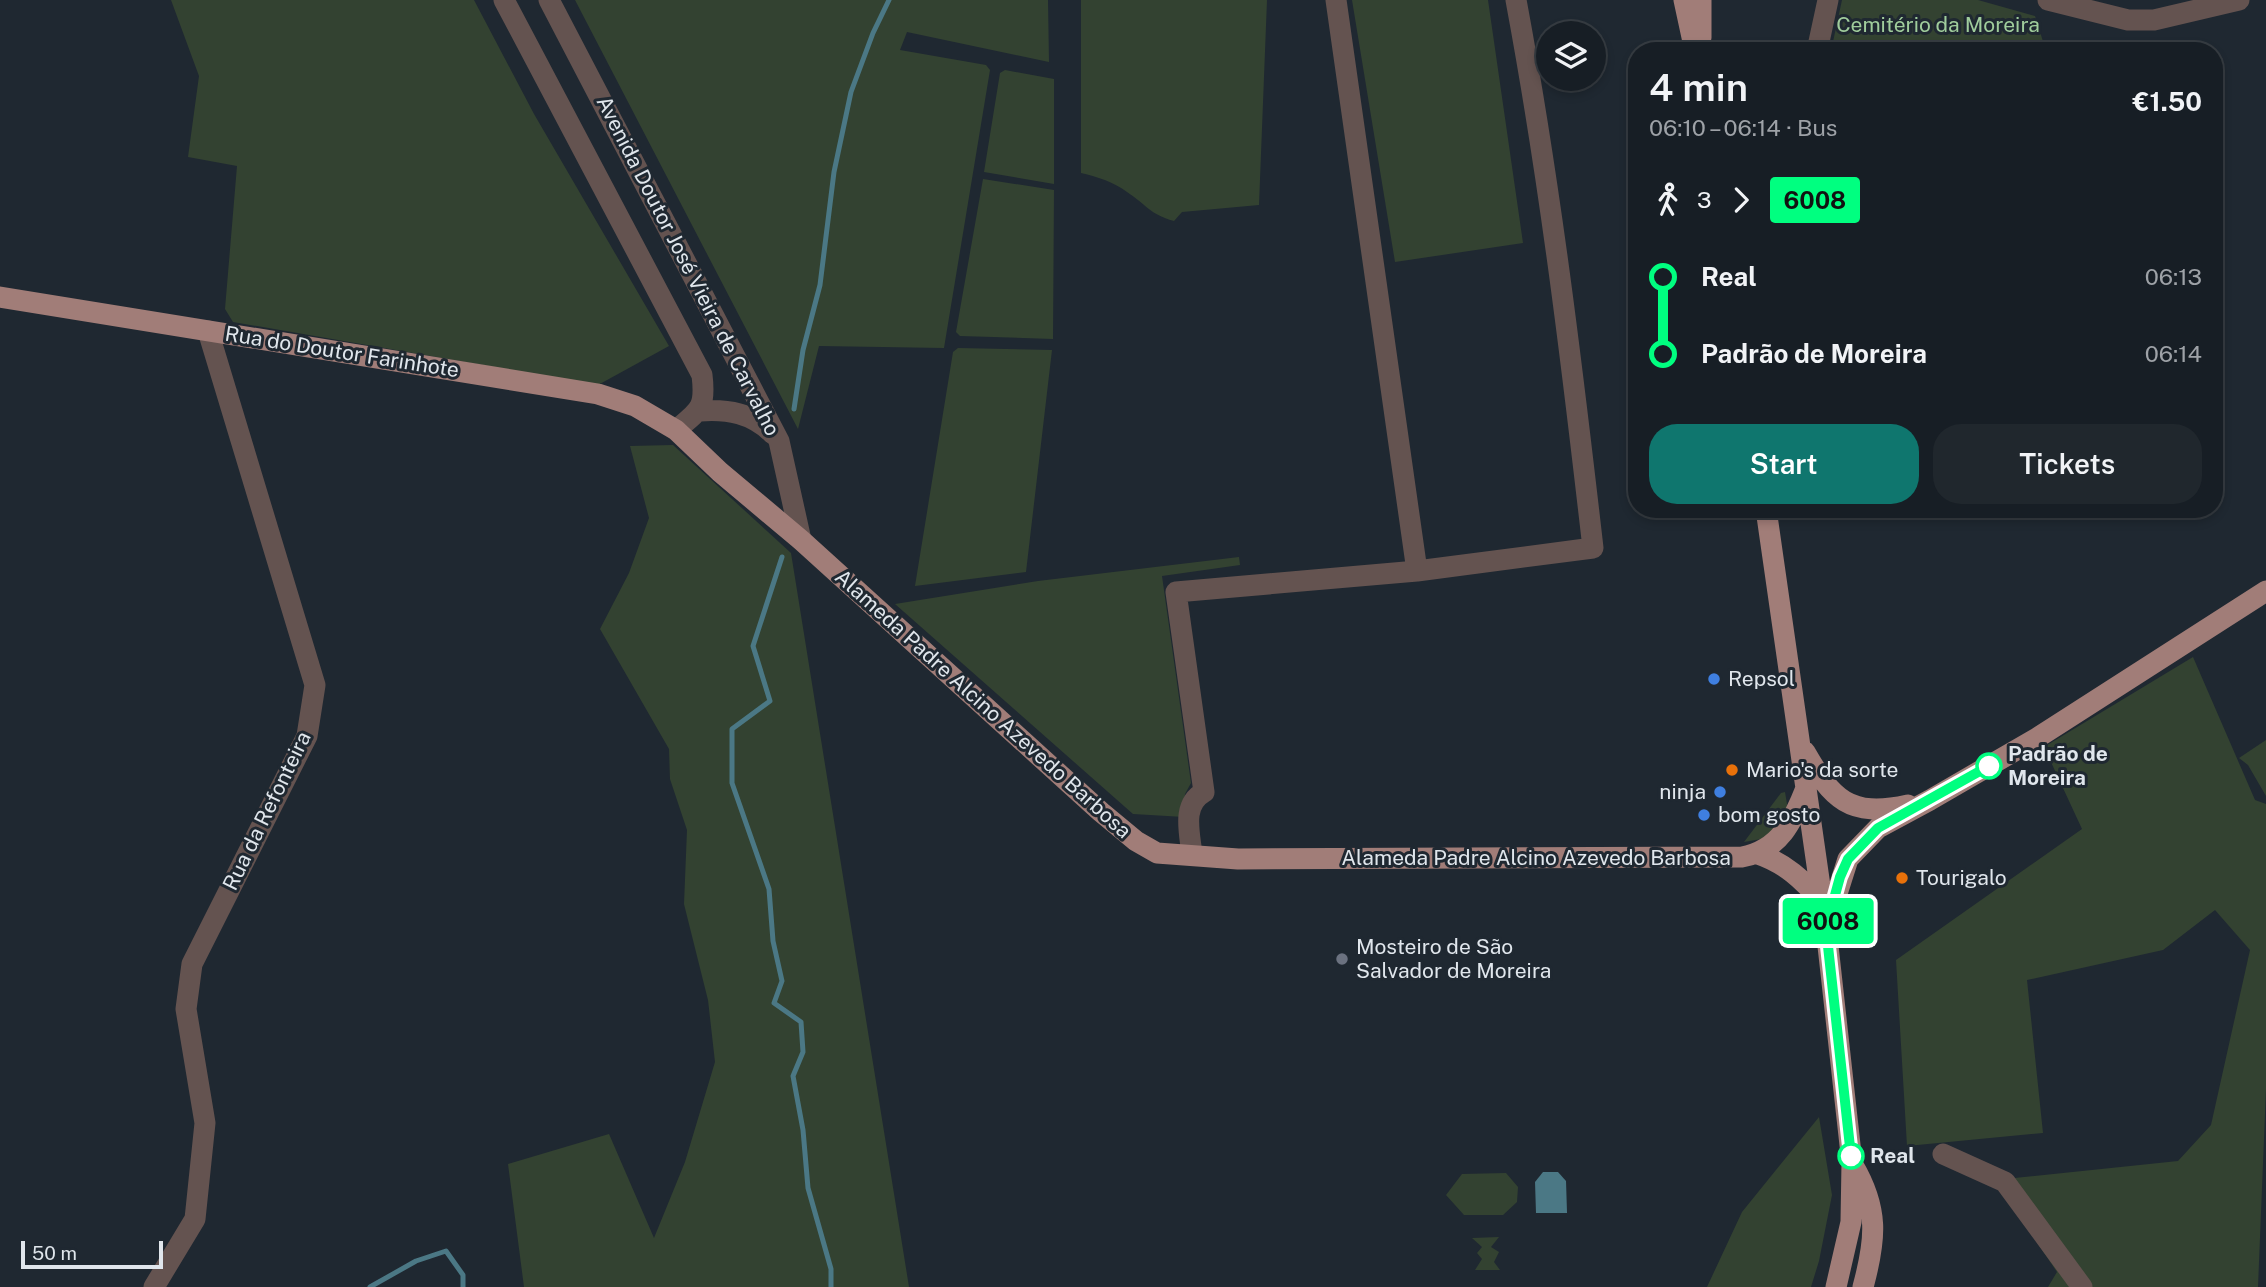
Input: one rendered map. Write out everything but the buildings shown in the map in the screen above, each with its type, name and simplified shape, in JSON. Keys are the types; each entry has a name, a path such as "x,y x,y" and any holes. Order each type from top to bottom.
{"main road":[{"path":"1684,0 1696,42"},
{"path":"1699,42 1701,0"},
{"name":"Rua do Doutor Farinhote","path":"0,297 597,394 635,406 676,430"},
{"name":"Alameda Padre Alcino Azevedo Barbosa","path":"676,430 1090,803 1136,841 1157,853 1238,859 1724,859 1758,854 1778,861 1789,869 1821,901"},
{"path":"1767,518 1826,928 1852,1163 1852,1222 1836,1287"},
{"path":"1826,928 1848,859 1878,828 2037,738 2266,591"},
{"path":"1800,742 1822,780 1840,800 1862,807 1880,808 1930,800"},
{"name":"Alameda Padre Alcino Azevedo Barbosa","path":"1758,854 1782,834 1794,818 1806,788"},
{"path":"1852,1163 1866,1188 1872,1213 1870,1263 1863,1287"}],"street":[{"name":"Avenida Doutor José Vieira de Carvalho","path":"504,0 702,376 704,392 700,411"},
{"name":"Avenida Doutor José Vieira de Carvalho","path":"549,0 779,440 801,540"},
{"path":"1336,0 1417,571"},
{"path":"1192,855 1189,807 1195,797 1204,792 1176,592 1417,571 1593,548 1565,305 1516,0"},
{"path":"1819,42 1828,0"},
{"path":"2048,0 2128,20 2154,20 2239,0"},
{"name":"Rua da Refonteira","path":"154,1287 195,1219 205,1123 186,1009 192,964 307,736 315,685 208,331"},
{"path":"676,430 700,411 721,409 742,413 757,420 779,440"},
{"path":"1943,1154 2005,1182 2082,1287"}],"green space":[{"path":"171,0 474,0 534,114 669,346 598,385 233,322 225,309 237,166 188,157 199,76"},
{"path":"575,0 1048,0 1049,62 907,32 900,50 986,65 990,70 944,348 819,346 798,429"},
{"path":"1081,0 1267,0 1259,205 1182,212 1174,221 1153,212 1117,185 1081,173"},
{"path":"1352,0 1488,0 1523,243 1395,262"},
{"name":"Cemitério da Moreira","path":"1842,0 1978,0 2035,16 2043,42 1833,42"},
{"path":"1005,70 1054,79 1054,184 984,172 1000,73"},
{"path":"983,179 1054,190 1053,339 960,336 956,332"},
{"path":"958,348 1052,350 1026,572 915,586 953,352"},
{"path":"673,445 791,553 909,1287 524,1287 508,1164 609,1134 654,1238 685,1162 715,1062 708,1000 684,904 687,830 670,779 669,749 600,629 629,573 649,518 630,446"},
{"path":"1239,557 1240,565 1162,576 1191,783 1185,794 1184,817 1133,814 895,604 1038,581"},
{"path":"2193,657 2255,800 2266,804 2266,1089 2258,1287 2048,1287 2057,1272 1995,1180 2178,1161 2211,1125 2250,950 2215,910 2163,950 2027,980 2043,1133 1907,1146 1896,960 2082,829 2044,747"},
{"path":"2266,740 2266,796 2248,765 2239,758"},
{"path":"1785,792 1789,816 1767,838 1744,842 1781,793"},
{"path":"1819,1117 1832,1195 1811,1287 1707,1287 1742,1212"},
{"path":"1506,1173 1518,1187 1517,1202 1503,1215 1464,1215 1446,1195 1462,1174"},
{"path":"1499,1237 1491,1247 1499,1252 1494,1262 1500,1270 1475,1270 1482,1259 1477,1253 1482,1247 1472,1238"}],"water":[{"path":"1543,1172 1558,1172 1566,1181 1567,1213 1536,1213 1535,1182"}],"waterway":[{"path":"794,409 803,350 820,285 834,172 851,92 873,33 889,0"},
{"path":"782,557 753,646 770,701 732,729 732,783 769,889 773,941 782,981 774,1003 801,1022 803,1052 793,1076 803,1130 808,1188 831,1269 831,1287"},
{"path":"370,1287 416,1261 446,1251 463,1275 463,1287"}],"bus line":[{"name":"6008","path":"1851,1156 1826,928 1840,877 1848,859 1863,840 1878,828 1989,766"}],"place":[{"name":"Repsol","path":"1714,679"},
{"name":"Padrão de Moreira","path":"1989,766"},
{"name":"Mario's da sorte","path":"1732,770"},
{"name":"ninja","path":"1720,792"},
{"name":"bom gosto","path":"1704,815"},
{"name":"Tourigalo","path":"1902,878"},
{"name":"Mosteiro de São Salvador de Moreira","path":"1342,959"},
{"name":"Real","path":"1851,1156"}]}
